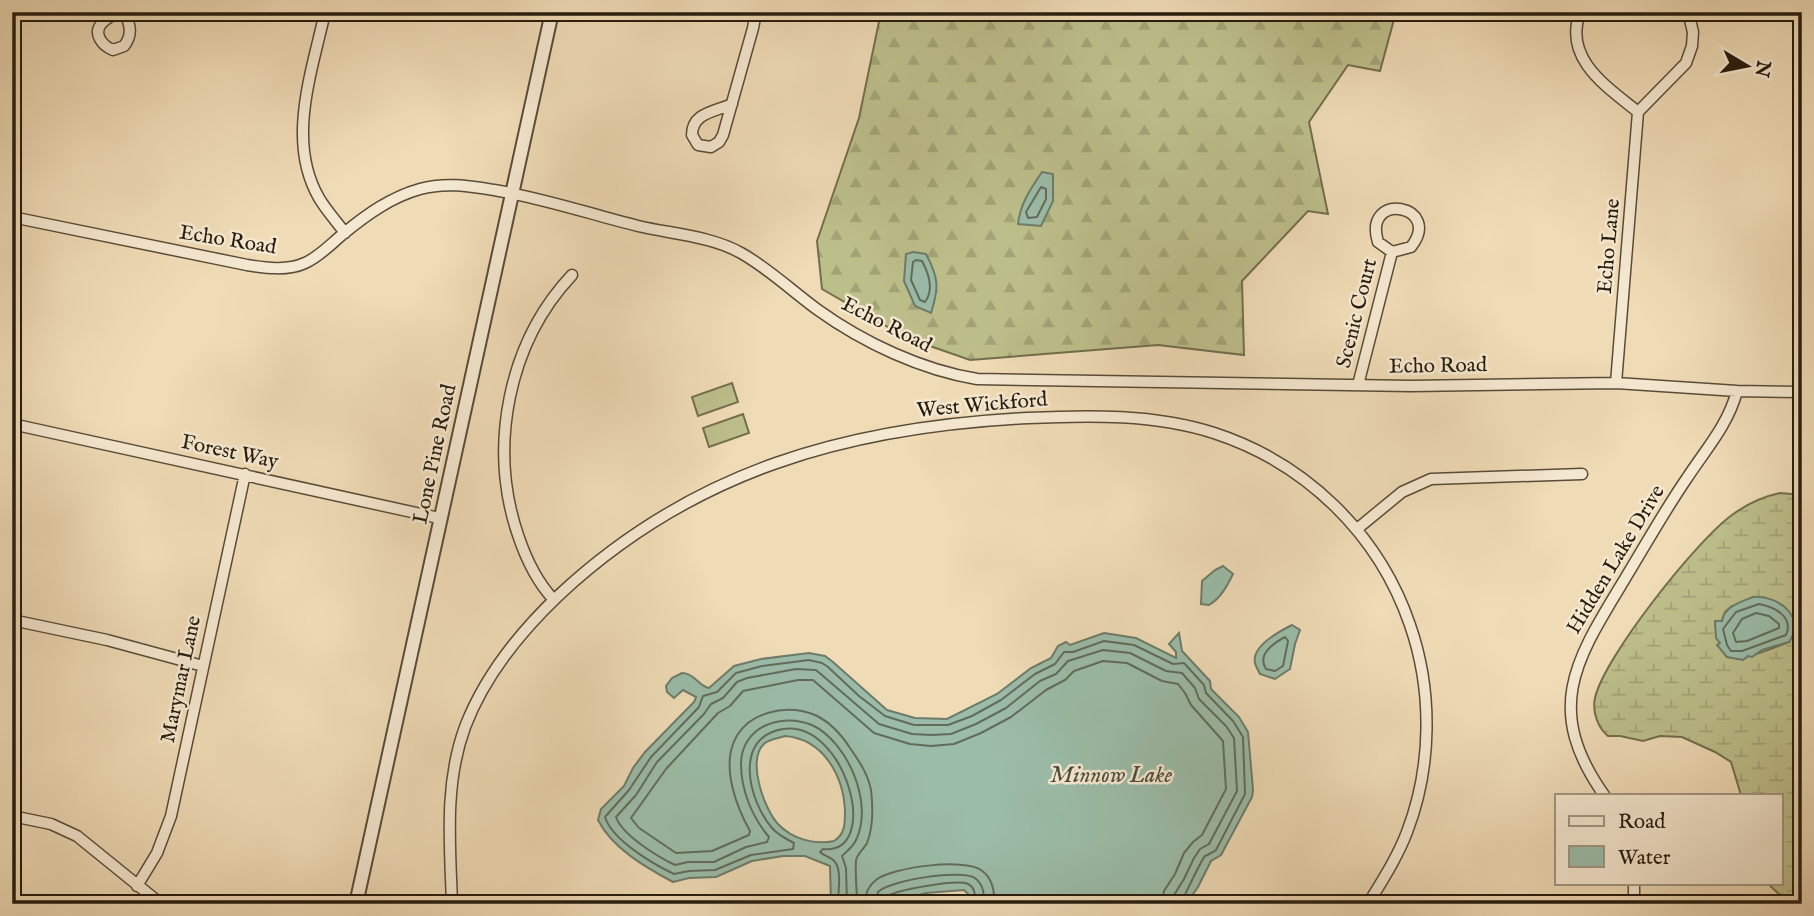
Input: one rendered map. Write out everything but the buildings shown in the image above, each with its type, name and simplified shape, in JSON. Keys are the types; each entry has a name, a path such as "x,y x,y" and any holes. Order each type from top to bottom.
{"street":[{"path":"116,12 101,23 99,29 100,41 113,50 124,46 130,37 131,30 125,12"},
{"path":"325,12 306,98 303,143 312,184 327,211 345,233"},
{"name":"Lone Pine Road","path":"356,904 552,12"},
{"path":"732,104 694,121 691,135 698,145 711,147 719,142 732,104 756,12"},
{"path":"1580,12 1577,20 1577,42 1584,63 1590,72 1638,112 1686,63 1692,46 1693,32 1688,12"},
{"name":"Echo Lane","path":"1616,383 1638,112"},
{"name":"Echo Road","path":"12,217 268,268 289,267 305,263 382,205 422,189 457,185 512,193 728,247 754,261 850,330 918,363 961,376 995,381 1411,386 1616,383 1737,391 1802,392"},
{"name":"Scenic Court","path":"1404,209 1415,217 1418,234 1411,247 1392,252 1378,242 1376,224 1386,211 1404,209"},
{"name":"Scenic Court","path":"1358,385 1392,252"},
{"path":"554,600 545,592 530,565 513,521 505,472 505,429 511,389 526,346 542,313 572,275"},
{"name":"Hidden Lake Drive","path":"1603,794 1581,759 1572,727 1573,690 1581,655 1678,492 1727,420 1737,391"},
{"name":"West Wickford","path":"452,904 450,794 457,751 464,730 478,698 499,662 554,600 600,559 681,505 728,481 791,457 895,432 986,421 1056,417 1136,419 1194,427 1257,451 1293,471 1326,497 1357,529 1386,571 1406,614 1419,656 1427,708 1425,757 1412,818 1392,864 1368,904"},
{"name":"Forest Way","path":"12,424 439,517"},
{"name":"Marymar Lane","path":"137,886 157,853 171,816 245,474"},
{"path":"1357,529 1402,492 1431,479 1582,474"},
{"path":"12,620 107,640 203,666"},
{"path":"12,816 66,830 89,844 161,904"},
{"path":"1634,884 1634,904"}],"green space":[{"path":"881,12 1396,12 1380,71 1348,65 1309,122 1328,214 1308,211 1242,281 1244,355 1158,345 970,360 907,338 822,289 817,241 859,118"},
{"path":"732,383 738,402 698,416 692,397"},
{"path":"743,414 749,433 709,447 703,428"},
{"path":"1780,493 1802,495 1802,904 1780,904 1779,894 1768,884 1783,884 1783,794 1741,794 1731,762 1682,737 1660,736 1643,741 1608,736 1599,724 1594,709 1602,679 1654,600 1716,528 1755,501","holes":["1732,606 1789,642 1735,658 1727,657 1721,649 1715,626"]}],"water":[{"path":"1042,172 1053,174 1053,201 1041,226 1018,224 1030,190"},
{"path":"906,254 926,254 933,270 936,290 931,313 915,306 904,281"},
{"path":"1223,566 1233,574 1226,587 1209,605 1201,604 1202,581"},
{"path":"1753,597 1772,600 1787,609 1792,616 1794,633 1789,642 1762,650 1752,657 1748,656 1743,660 1727,657 1717,645 1720,643 1716,638 1715,621 1722,621 1729,609"},
{"path":"1292,625 1300,630 1290,669 1275,679 1260,674 1255,663 1257,651 1268,640"},
{"name":"Minnow Lake","path":"1104,633 1136,638 1176,658 1176,652 1169,644 1179,633 1182,651 1210,681 1211,689 1239,717 1248,732 1252,797 1221,855 1211,861 1186,904 969,904 968,894 964,890 926,893 883,904 831,904 830,866 805,856 752,861 716,877 689,878 673,882 620,848 598,820 601,809 624,786 645,752 694,702 696,697 683,690 674,698 667,692 666,686 672,678 682,673 690,675 709,688 734,666 761,659 809,653 825,656 887,710 915,718 947,719 997,694 1031,668 1051,658 1058,646 1066,642 1070,645","holes":["785,736 799,739 821,752 836,773 841,786 844,825 834,841 811,841 790,834 773,817 763,796 757,772 760,750 765,743"]}]}
